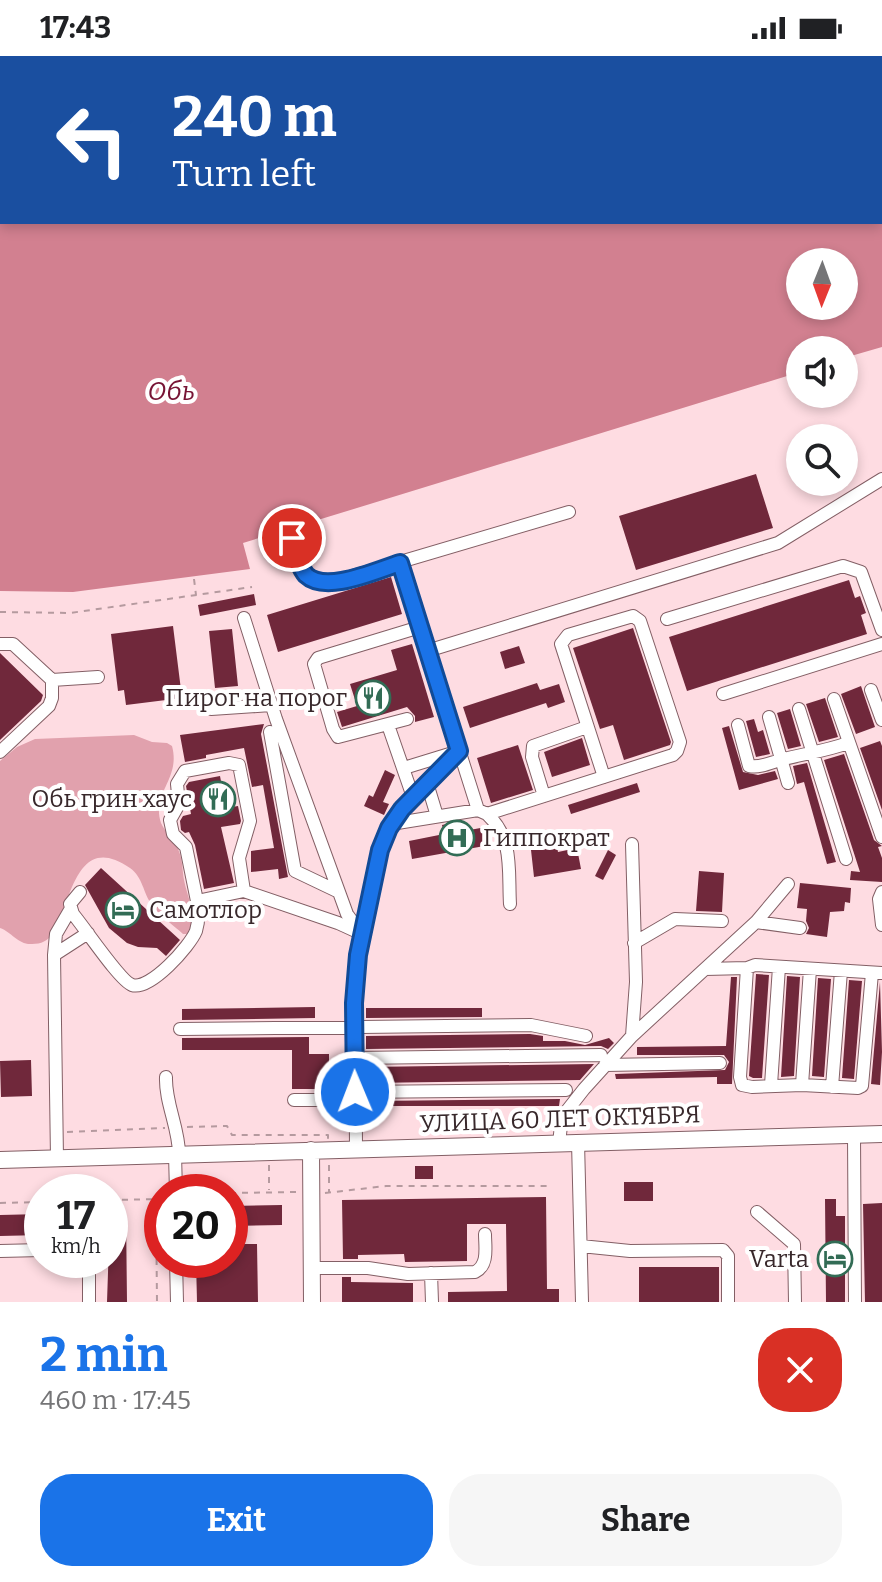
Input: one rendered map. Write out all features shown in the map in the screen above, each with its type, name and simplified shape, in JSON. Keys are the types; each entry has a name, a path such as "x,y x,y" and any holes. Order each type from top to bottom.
{"main road":[{"name":"УЛИЦА 60 ЛЕТ ОКТЯБРЯ","path":"0,1160 882,1134"},
{"path":"311,1150 312,1302"}],"street":[{"path":"427,651 778,543 882,479"},
{"path":"292,538 306,574 320,582 339,582 569,512"},
{"path":"400,563 459,751 482,812 501,829 506,842 510,904"},
{"path":"667,619 843,566 861,572 882,630"},
{"path":"391,824 482,812 544,796 604,777 673,755 679,746 640,621 633,616 568,635 561,644 604,777"},
{"path":"244,618 271,705 295,871 339,892"},
{"path":"407,719 338,737 314,664 318,658 420,627"},
{"path":"0,644 13,644 52,680 98,677"},
{"path":"723,694 882,644"},
{"path":"0,752 51,703 52,680"},
{"path":"871,690 882,720"},
{"path":"834,699 882,837"},
{"path":"211,709 271,705"},
{"path":"799,709 846,859"},
{"path":"769,717 788,783"},
{"path":"388,725 413,797"},
{"path":"738,725 749,766 754,768 814,755 848,743"},
{"path":"544,796 532,757 533,746 587,727"},
{"path":"275,739 347,914 362,934"},
{"path":"404,768 459,751"},
{"path":"356,1149 355,980 380,850 391,824 459,751"},
{"path":"70,910 129,984 140,986 159,975 191,941 198,923 197,901 186,847 173,834 170,820 179,804 177,784 185,771 229,763 234,763 240,770 250,821 239,858 244,891"},
{"path":"427,783 437,816"},
{"path":"632,844 636,982 632,1036"},
{"path":"559,1143 560,1125 567,1108 603,1060 756,922 788,884"},
{"path":"197,901 244,891 362,934"},
{"path":"57,1158 54,955 56,934 73,899 80,892"},
{"path":"882,892 879,899 882,925"},
{"path":"634,943 675,919 722,921"},
{"path":"756,922 800,928"},
{"path":"54,955 88,933"},
{"path":"705,969 755,965 877,973 864,1082 858,1088 802,1085 745,1087 740,1082 747,968"},
{"path":"771,1085 779,967"},
{"path":"802,1085 810,969"},
{"path":"832,1087 841,971"},
{"path":"180,1029 531,1025 586,1036"},
{"path":"355,1058 720,1063"},
{"path":"166,1077 168,1098 177,1127 176,1174"},
{"path":"294,1100 566,1090"},
{"path":"854,1135 855,1302"},
{"path":"578,1142 582,1302"},
{"path":"757,1212 794,1244 795,1302"},
{"path":"312,1268 368,1268 402,1274 480,1270 485,1262 485,1234"},
{"path":"581,1246 630,1251 723,1250 728,1256 728,1302"},
{"path":"0,1251 24,1250"},
{"path":"431,1273 432,1302"},
{"path":"89,1278 89,1302"},
{"path":"176,1278 177,1302"}],"path":[{"path":"194,579 196,596"},
{"path":"0,612 70,613 252,587"},
{"path":"57,1132 227,1126 232,1135 328,1135 328,1192 386,1186 547,1186"},
{"path":"269,1161 269,1193"},
{"path":"248,1193 294,1192"},
{"path":"0,1203 24,1202"},
{"path":"157,1278 157,1302"}],"shaded area":[{"path":"134,735 172,746 173,768 162,794 159,812 161,823 181,857 192,913 189,934 183,934 155,909 138,876 130,868 112,859 97,858 86,864 78,876 49,938 35,944 19,940 0,928 0,761 17,747 35,739"}],"water":[{"name":"Обь","path":"0,224 882,224 882,347 858,354 858,336 786,336 786,376 243,543 250,569 73,592 0,591"}],"building":[{"path":"756,474 773,528 636,570 619,516"},
{"path":"391,577 402,614 278,652 267,615"},
{"path":"849,580 855,598 860,596 866,613 861,615 867,634 687,691 669,637"},
{"path":"254,594 256,605 200,616 198,605"},
{"path":"173,626 182,698 126,705 124,690 118,691 111,634"},
{"path":"633,628 671,742 670,745 624,760 613,725 600,729 573,648"},
{"path":"232,629 238,686 215,688 209,631"},
{"path":"412,644 434,717 415,722 415,716 407,707 342,727 337,712 357,706 350,684 397,670 391,650"},
{"path":"519,646 525,663 505,669 500,652"},
{"path":"0,653 43,695 41,701 0,740"},
{"path":"537,683 540,690 559,684 565,702 548,708 546,703 470,728 463,707"},
{"path":"861,686 875,727 856,734 841,694"},
{"path":"825,698 838,737 819,742 806,704"},
{"path":"790,709 801,746 788,749 777,713"},
{"path":"754,719 758,732 763,730 770,754 756,757 746,721"},
{"path":"264,724 261,734 288,877 279,879 278,869 251,872 251,851 274,848 263,785 252,787 244,748 185,762 180,735"},
{"path":"729,726 743,772 758,775 775,771 778,779 739,790 722,728"},
{"path":"582,738 590,765 552,777 544,752"},
{"path":"880,741 882,746 882,810 860,748"},
{"path":"518,745 533,790 491,803 477,758"},
{"path":"844,754 874,840 882,846 878,847 882,858 882,882 850,880 851,871 860,872 824,760"},
{"path":"807,763 836,862 827,864 804,782 797,784 793,766"},
{"path":"385,770 395,775 383,802 389,804 384,815 364,806 369,795 373,797"},
{"path":"220,776 226,808 238,806 241,821 240,824 221,827 234,883 204,889 195,845 189,832 181,830 180,821 183,816 191,814 186,786 189,782"},
{"path":"637,783 640,792 571,814 568,805"},
{"name":"Гиппократ","path":"451,823 453,833 486,827 490,845 412,859 409,841 444,834 442,825"},
{"path":"555,837 558,852 577,848 581,869 534,877 530,841"},
{"path":"608,850 616,855 603,880 595,876"},
{"name":"Самотлор","path":"101,868 180,940 166,956 157,948 127,943 109,928 85,885"},
{"path":"699,871 724,873 722,912 696,911"},
{"path":"800,883 851,888 850,903 845,902 844,911 830,912 827,937 806,934 809,928 807,909 797,908"},
{"path":"756,974 769,975 762,1078 749,1076"},
{"path":"787,976 800,977 794,1076 781,1077"},
{"path":"731,977 737,977 732,1084 717,1084 717,1077 616,1079 615,1074 725,1070 729,1062 724,1055 637,1055 637,1047 726,1046"},
{"path":"818,978 831,979 824,1077 812,1076"},
{"path":"849,980 862,981 854,1079 842,1078"},
{"path":"880,982 882,1052 880,1085 871,1084"},
{"path":"315,1007 315,1018 182,1020 182,1009"},
{"path":"366,1008 482,1008 482,1017 366,1018"},
{"path":"366,1036 543,1036 543,1041 585,1045 609,1038 614,1043 608,1049 601,1046 366,1049"},
{"path":"309,1037 309,1054 329,1054 329,1089 292,1089 292,1050 182,1050 182,1038"},
{"path":"31,1060 32,1096 1,1097 0,1061"},
{"path":"594,1064 580,1080 367,1083 367,1067"},
{"path":"560,1099 559,1106 371,1106 371,1101"},
{"path":"415,1166 433,1166 433,1179 415,1179"},
{"path":"624,1182 653,1182 653,1201 624,1201"},
{"path":"546,1197 547,1289 559,1289 559,1302 448,1302 448,1292 507,1291 506,1224 467,1224 467,1261 405,1262 404,1254 358,1255 358,1259 343,1259 342,1200"},
{"name":"Varta","path":"825,1199 836,1199 836,1216 845,1216 845,1302 826,1302"},
{"path":"882,1203 882,1302 865,1302 863,1204"},
{"path":"282,1205 282,1225 248,1226 248,1206"},
{"path":"24,1214 24,1235 0,1236 0,1215"},
{"path":"248,1244 257,1244 258,1302 197,1302 196,1278 248,1278"},
{"path":"639,1267 719,1267 719,1302 639,1302"},
{"path":"342,1277 351,1277 351,1282 413,1283 413,1302 342,1302"},
{"path":"108,1278 127,1278 127,1302 107,1302"}],"place":[{"name":"Пирог на порог","path":"373,698"},
{"name":"Обь грин хаус","path":"218,799"},
{"name":"Гиппократ","path":"457,838"},
{"name":"Самотлор","path":"123,910"},
{"name":"Varta","path":"835,1259"}],"route":[{"path":"292,538 302,569 320,582 339,582 400,563 459,751 394,819 380,850 358,955 354,1003 355,1092"}]}
